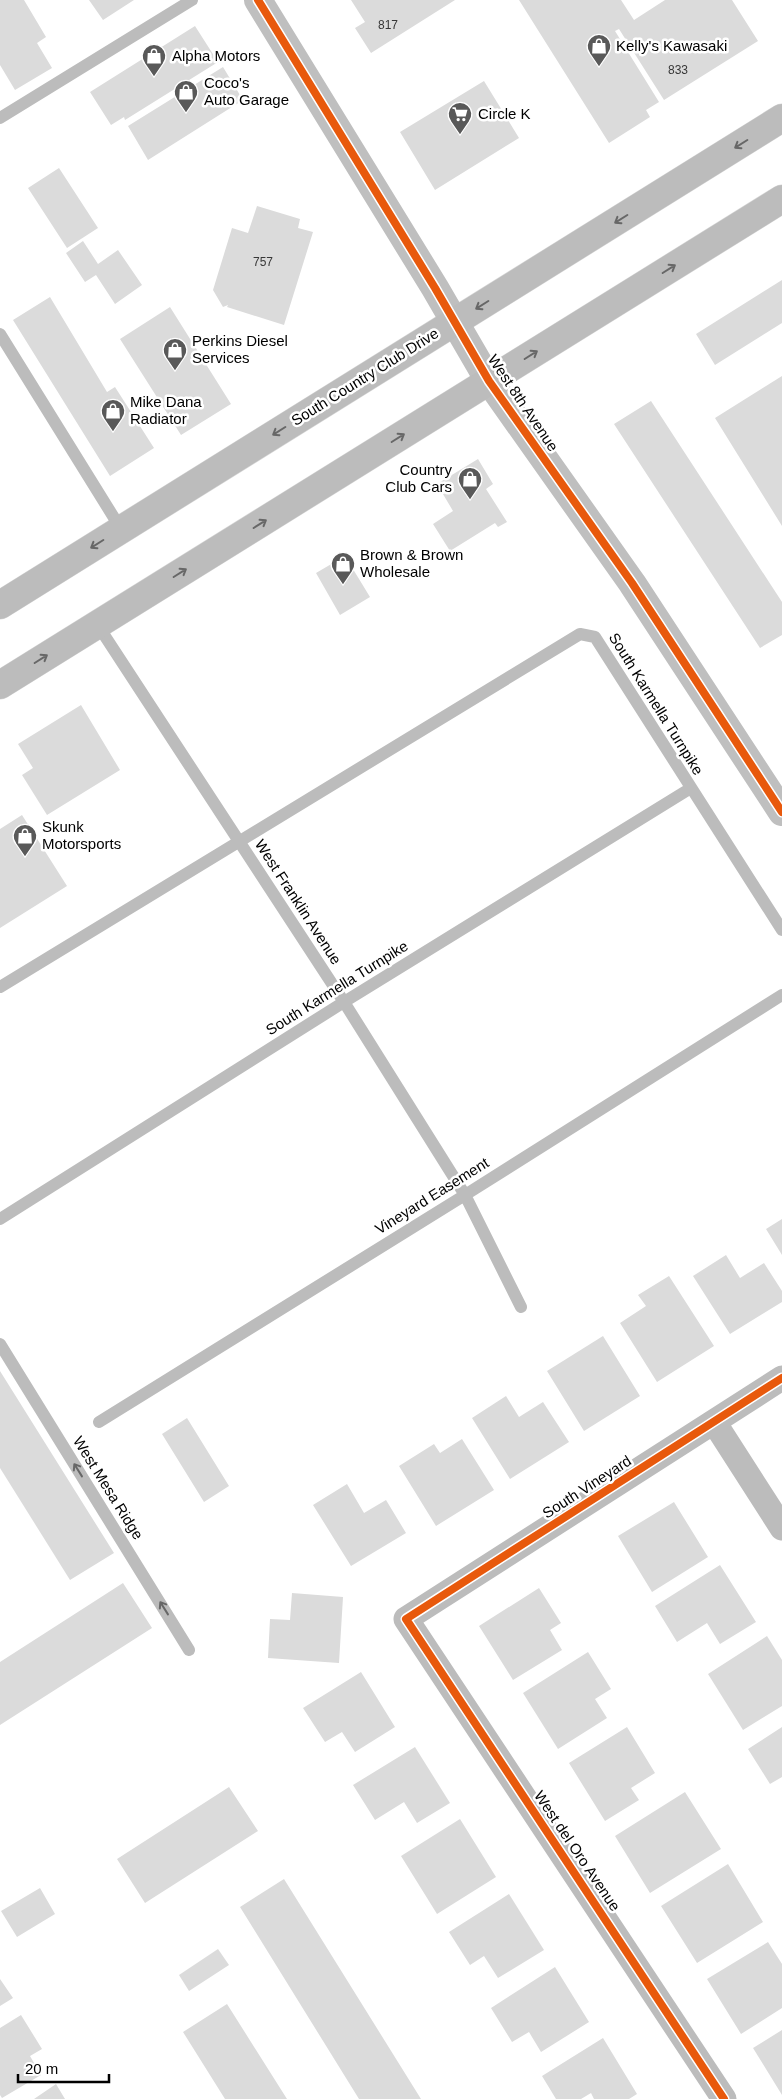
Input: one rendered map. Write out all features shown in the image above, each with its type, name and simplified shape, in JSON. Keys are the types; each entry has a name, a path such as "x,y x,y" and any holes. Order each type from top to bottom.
{"main road":[{"name":"South Country Club Drive","path":"0,605 782,118"},
{"path":"0,685 782,199"}],"street":[{"name":"West 8th Avenue","path":"258,0 489,381 632,583 782,812"},
{"name":"South Vineyard","path":"406,1619 782,1378"},
{"path":"714,1422 782,1528"},
{"name":"West del Oro Avenue","path":"406,1619 724,2099"}],"lane":[{"path":"0,118 192,0"},
{"path":"0,334 120,529"},
{"name":"West Franklin Avenue","path":"97,624 344,1002 465,1195 522,1307"},
{"name":"South Karmella Turnpike","path":"0,987 580,634 595,637 691,788 344,1002 0,1219"},
{"path":"691,788 782,930"},
{"name":"Vineyard Easement","path":"98,1422 465,1195 782,995"},
{"name":"West Mesa Ridge","path":"0,1344 189,1650"}],"building":[{"path":"0,0 24,0 46,37 37,43 52,68 15,90 0,65"},
{"path":"89,0 134,0 103,20"},
{"path":"351,0 455,0 371,53 355,28 365,22"},
{"path":"519,0 621,0 634,20 665,0 732,0 758,41 664,100 619,29 615,31 659,102 646,110 650,117 609,143"},
{"name":"Alpha Motors","path":"195,26 218,62 125,120 124,117 111,125 90,92"},
{"name":"Coco's Auto Garage","path":"223,67 243,100 148,160 128,126"},
{"name":"Circle K","path":"484,81 519,138 435,190 400,132"},
{"path":"59,168 98,228 67,248 28,188"},
{"path":"257,206 300,219 298,228 313,232 284,325 227,307 228,305 223,307 213,290 232,228 248,233"},
{"path":"83,241 98,264 118,250 142,285 115,304 96,275 85,282 66,253"},
{"path":"782,280 782,323 715,365 696,334"},
{"path":"50,297 107,392 115,387 154,448 110,476 13,320"},
{"name":"Perkins Diesel Services","path":"170,307 231,404 181,435 120,339"},
{"path":"782,376 782,526 715,418"},
{"path":"651,401 782,602 782,635 760,648 614,424"},
{"name":"Country Club Cars","path":"478,459 493,484 486,489 507,522 498,527 495,523 450,551 433,524 453,511 437,484"},
{"name":"Brown & Brown Wholesale","path":"345,556 370,597 340,615 316,573"},
{"path":"81,705 120,770 47,815 22,775 33,768 18,744"},
{"name":"Skunk Motorsports","path":"22,815 67,886 0,928 0,829"},
{"path":"782,1219 782,1255 766,1229"},
{"path":"726,1255 740,1278 764,1263 782,1291 782,1302 730,1334 693,1276"},
{"path":"669,1276 714,1346 657,1382 620,1323 646,1306 638,1295"},
{"path":"603,1336 640,1396 584,1431 547,1371"},
{"path":"0,1371 114,1553 70,1580 0,1468"},
{"path":"506,1396 519,1417 543,1402 569,1442 510,1479 472,1418"},
{"path":"187,1418 229,1486 204,1502 162,1434"},
{"path":"462,1439 494,1490 436,1526 399,1466 434,1444 440,1453"},
{"path":"347,1484 364,1513 386,1500 406,1533 351,1566 313,1505"},
{"path":"674,1502 708,1557 652,1592 618,1536"},
{"path":"720,1565 756,1622 720,1644 707,1623 677,1642 655,1606"},
{"path":"123,1583 152,1628 0,1725 0,1662"},
{"path":"539,1588 561,1623 550,1630 562,1650 513,1680 479,1626"},
{"path":"292,1593 343,1597 339,1663 268,1658 270,1619 290,1620"},
{"path":"767,1636 782,1660 782,1706 743,1730 708,1674"},
{"path":"588,1652 611,1689 595,1699 607,1718 558,1749 523,1693"},
{"path":"361,1672 395,1727 355,1752 342,1732 325,1742 303,1708"},
{"path":"627,1727 655,1773 631,1788 639,1800 605,1821 569,1763"},
{"path":"782,1727 782,1777 770,1784 748,1749"},
{"path":"415,1747 450,1803 417,1823 404,1802 375,1820 353,1785"},
{"path":"229,1787 258,1831 145,1903 117,1859"},
{"path":"685,1792 721,1849 650,1893 615,1836"},
{"path":"460,1819 496,1877 437,1914 401,1856"},
{"path":"728,1864 763,1922 697,1963 661,1906"},
{"path":"284,1879 421,2099 359,2099 240,1907"},
{"path":"40,1888 55,1914 17,1937 1,1911"},
{"path":"509,1894 544,1950 498,1978 484,1956 470,1965 449,1932"},
{"path":"768,1942 782,1964 782,2008 741,2034 707,1979"},
{"path":"218,1949 229,1965 189,1991 179,1975"},
{"path":"555,1967 589,2022 541,2052 529,2032 512,2042 491,2008"},
{"path":"0,1979 13,1998 0,2006"},
{"path":"227,2004 287,2099 225,2099 183,2032"},
{"path":"21,2015 42,2049 30,2056 41,2075 2,2098 0,2095 0,2028"},
{"path":"782,2030 782,2095 753,2048"},
{"path":"603,2038 637,2094 629,2099 594,2099 591,2093 581,2099 556,2099 542,2076"},
{"path":"56,2084 65,2099 34,2099"}],"cycle path":[{"path":"258,0 435,288 489,381 632,583 782,812"},
{"path":"724,2099 406,1619 782,1378"}],"place":[{"name":"Kelly's Kawasaki","path":"599,67"},
{"name":"Alpha Motors","path":"154,77"},
{"name":"Coco's Auto Garage","path":"186,113"},
{"name":"Circle K","path":"460,135"},
{"name":"Perkins Diesel Services","path":"175,371"},
{"name":"Mike Dana Radiator","path":"113,432"},
{"name":"Country Club Cars","path":"470,500"},
{"name":"Brown & Brown Wholesale","path":"343,585"},
{"name":"Skunk Motorsports","path":"25,857"}]}
